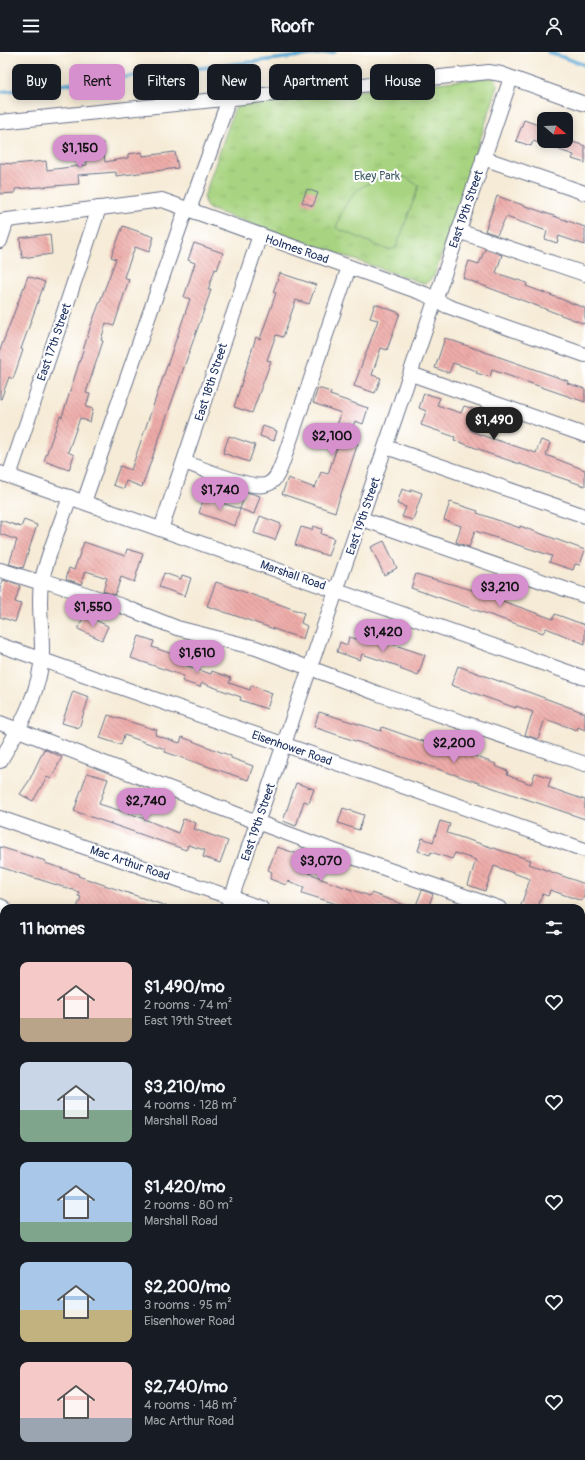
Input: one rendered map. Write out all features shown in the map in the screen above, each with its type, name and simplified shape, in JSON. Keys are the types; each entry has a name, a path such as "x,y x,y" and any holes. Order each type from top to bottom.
{"street":[{"path":"261,96 489,72 511,78 585,104"},
{"name":"East 19th Street","path":"230,903 511,78"},
{"path":"0,122 219,100"},
{"path":"84,502 187,209 229,100"},
{"path":"483,158 585,193"},
{"name":"Holmes Road","path":"4,221 162,200 260,236 349,266 425,294 447,306 585,355"},
{"name":"East 17th Street","path":"4,474 99,208"},
{"path":"0,241 4,221"},
{"path":"458,231 585,274"},
{"name":"East 18th Street","path":"161,529 260,236"},
{"path":"184,462 250,484 266,485 275,478 282,464 349,266"},
{"path":"411,374 585,435"},
{"path":"386,447 585,516"},
{"name":"Marshall Road","path":"4,474 585,678"},
{"path":"0,761 19,730 32,696 41,660 42,648 38,608 42,581 70,497"},
{"path":"362,519 585,596"},
{"path":"0,570 42,581 122,606 177,628 256,648 301,665"},
{"name":"Eisenhower Road","path":"0,645 585,850"},
{"path":"318,670 379,694 585,764"},
{"path":"0,723 249,819"},
{"name":"Mac Arthur Road","path":"0,818 230,903"},
{"path":"265,825 333,851 487,904"}],"green space":[{"name":"Ekey Park","path":"495,77 498,86 434,276 425,284 209,209 206,206 204,197 234,110 239,103 269,100 362,100 362,91 370,90 370,100 435,100 435,83"},
{"path":"388,175 405,177 419,186 396,248 388,250 336,228 344,207 354,194 360,188"}],"building":[{"path":"524,120 537,125 537,142 533,141 531,146 516,141"},
{"path":"573,142 585,146 585,163 572,159 574,155 554,148 573,148"},
{"path":"103,143 105,162 128,158 128,154 142,152 143,156 175,152 178,168 116,176 116,172 78,175 79,184 15,189 15,193 0,194 0,163 14,164 46,161 47,170 87,165 85,144"},
{"path":"307,189 318,193 313,206 302,202"},
{"path":"497,196 585,227 585,245 559,236 557,243 545,239 547,231 506,217 497,235 485,231"},
{"path":"123,226 154,237 149,252 135,247 124,277 129,279 114,326 106,323 101,340 103,341 86,393 90,394 86,407 93,409 90,422 80,418 68,452 74,455 69,470 44,461 60,416 62,417 91,325 116,259 111,257"},
{"path":"50,234 52,254 22,258 20,238"},
{"path":"194,243 223,253 217,270 215,269 208,290 211,290 142,487 126,481 124,489 113,485 120,466 131,470 190,299 184,297 195,263 188,260"},
{"path":"485,249 502,255 496,273 527,283 526,286 585,308 585,324 463,278 469,261 479,264"},
{"path":"280,273 316,285 309,304 296,300 283,337 276,335 267,360 271,361 252,413 234,407 256,337 260,339 276,293 273,292"},
{"path":"28,276 45,282 21,349 23,350 13,379 9,377 0,399 0,350"},
{"path":"375,304 400,313 387,350 381,348 372,375 381,378 375,393 354,386 378,320 370,318"},
{"path":"445,338 568,381 567,383 585,389 585,402 492,370 490,377 476,373 477,371 453,363 449,373 435,368"},
{"path":"318,388 331,392 330,395 368,408 363,424 355,421 348,440 358,443 335,512 282,494 288,478 315,488 321,472 328,474 343,429 337,426 341,413 313,403"},
{"path":"424,393 440,398 437,405 461,413 464,406 477,410 470,430 481,435 536,453 541,440 550,443 546,455 585,470 585,486 484,452 454,440 455,437 421,425 426,411 419,408"},
{"path":"263,426 277,431 274,441 260,436"},
{"path":"229,436 255,445 249,462 223,453"},
{"path":"402,489 411,492 411,489 422,493 413,520 402,517 406,507 397,504"},
{"path":"246,492 260,496 254,514 240,509"},
{"path":"204,497 240,509 235,526 199,513"},
{"path":"450,502 478,511 477,513 520,528 520,526 585,550 580,565 575,564 573,570 549,562 552,556 475,531 469,547 456,542 461,526 444,520"},
{"path":"260,516 281,524 275,540 254,533"},
{"path":"0,520 21,527 24,520 37,525 23,568 9,564 17,540 0,534"},
{"path":"313,526 322,529 321,534 334,538 328,556 295,545 301,527 312,530"},
{"path":"384,541 397,568 384,575 371,547"},
{"path":"84,542 125,556 127,549 143,554 134,582 121,577 115,595 103,591 107,578 86,571 81,584 66,579 69,568 74,570"},
{"path":"164,573 181,579 182,575 191,578 185,596 159,587"},
{"path":"416,574 469,589 553,619 555,614 585,625 585,644 546,628 543,633 411,588"},
{"path":"3,580 20,586 15,602 21,604 15,622 0,617 0,589"},
{"path":"216,582 304,613 301,623 307,626 303,639 207,606"},
{"path":"84,615 108,626 102,640 78,629"},
{"path":"359,633 425,655 418,676 400,669 401,667 362,654 360,660 337,652 340,642 347,645 349,637 357,639"},
{"path":"139,636 154,641 152,647 181,657 179,663 211,674 212,671 231,678 229,683 250,690 251,685 272,693 267,709 240,700 241,697 202,683 200,687 182,681 184,676 131,658"},
{"path":"458,666 585,713 585,730 578,727 577,730 545,719 538,739 525,735 533,712 516,706 516,708 451,685"},
{"path":"73,691 89,697 79,728 62,723"},
{"path":"319,712 381,731 382,727 445,749 447,744 458,748 458,750 496,764 495,766 508,771 507,775 531,784 535,773 551,778 548,787 585,800 585,819 314,727"},
{"path":"108,715 157,730 155,735 180,743 182,737 253,766 248,780 165,752 165,749 124,735 121,745 100,738"},
{"path":"44,749 62,757 51,779 47,777 33,801 20,794 29,781"},
{"path":"87,773 108,779 99,804 137,816 178,833 183,819 196,823 194,829 228,841 220,863 203,857 205,850 188,845 186,850 74,811"},
{"path":"296,783 314,789 309,803 304,801 296,826 283,821"},
{"path":"343,808 364,815 359,830 338,823"},
{"path":"440,821 450,824 447,833 531,860 529,864 585,884 585,893 582,901 550,890 548,896 542,894 539,904 521,904 530,879 494,866 485,891 468,885 476,860 455,853 452,859 431,852 430,855 418,851 422,838 433,842"},
{"path":"0,847 46,861 45,863 79,874 78,876 160,904 78,904 81,897 78,896 79,892 0,867"},
{"path":"277,847 301,855 303,849 316,853 309,873 321,879 370,896 371,893 402,904 336,904 302,893 304,887 288,881 286,885 270,879 272,872 268,870"},
{"path":"422,890 433,894 429,904 417,904"}],"waterway":[{"path":"0,92 335,52"},
{"path":"548,52 585,65"}]}
